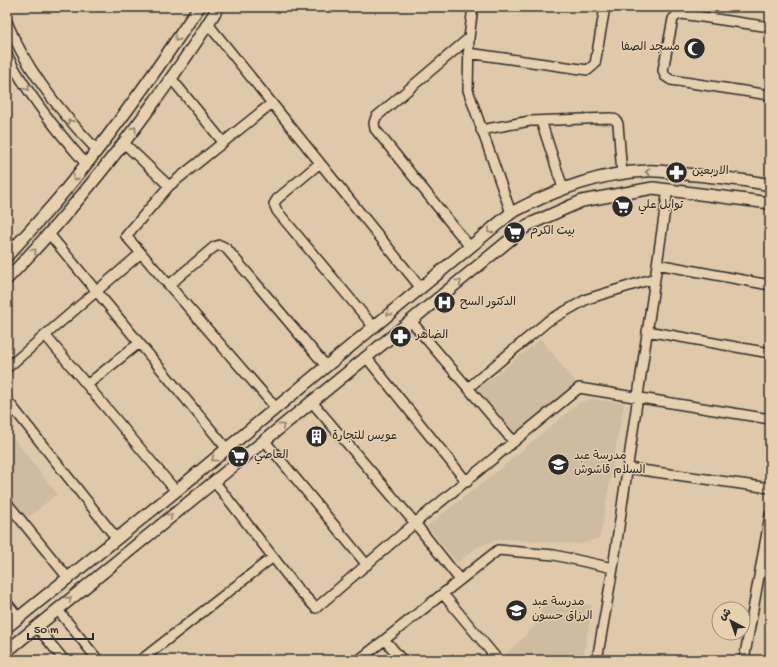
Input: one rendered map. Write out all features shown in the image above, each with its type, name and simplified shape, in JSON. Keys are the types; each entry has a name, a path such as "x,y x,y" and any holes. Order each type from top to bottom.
{"main road":[{"path":"7,256 57,200 97,150 142,91 199,7"},
{"path":"7,279 50,234 124,144 171,78 218,7"},
{"path":"7,627 176,491 420,287 511,214 539,198 563,188 594,179 646,171 746,180 770,184"},
{"path":"7,651 528,225 582,201 653,188 770,203"}],"street":[{"path":"473,7 468,52 468,90 511,214"},
{"path":"468,52 588,70 595,64 605,7"},
{"path":"770,27 682,14 677,15 673,19 663,70 665,76 671,80 770,95"},
{"path":"7,22 29,64 52,99 73,126 97,150"},
{"path":"208,24 420,287"},
{"path":"469,38 376,116 374,123 375,129 470,247"},
{"path":"7,55 16,72 40,107 86,164"},
{"path":"171,78 223,142"},
{"path":"272,103 169,186 126,236 276,408"},
{"path":"481,130 541,121 611,118 616,120 618,124 622,174"},
{"path":"541,121 563,188"},
{"path":"124,144 169,186"},
{"path":"320,163 278,198 274,204 277,211 373,326"},
{"path":"597,660 613,568 668,189"},
{"path":"50,234 227,449"},
{"path":"169,285 214,247 220,245 226,248 326,366"},
{"path":"7,368 141,252"},
{"path":"657,264 770,285"},
{"path":"468,388 548,322 587,299 655,278"},
{"path":"411,321 514,442"},
{"path":"647,331 770,353"},
{"path":"45,335 88,384 176,491"},
{"path":"88,384 139,343"},
{"path":"366,357 467,482"},
{"path":"214,481 297,588 316,608 415,523 467,482 579,388 770,420"},
{"path":"7,400 117,539"},
{"path":"312,401 415,523 460,580"},
{"path":"264,440 367,565"},
{"path":"627,468 770,488"},
{"path":"7,503 68,578"},
{"path":"744,660 767,553 770,515"},
{"path":"359,660 498,550 554,555 613,568"},
{"path":"141,660 273,557"},
{"path":"443,594 498,660"},
{"path":"7,603 19,618"},
{"path":"57,609 98,660"},
{"path":"36,626 64,660"},
{"path":"385,640 402,660"}],"shaded area":[{"path":"541,339 577,384 513,435 477,390"},
{"path":"591,399 624,403 600,538 580,544 505,539 497,540 479,546 457,563 427,526 489,478 580,402"},
{"path":"7,430 57,494 25,520 7,497"},
{"path":"545,599 592,605 583,660 510,660 505,655 536,625"}],"place":[{"name":"مسجد الصفا","path":"695,48"},
{"name":"الاربعين","path":"677,172"},
{"name":"توابل علي","path":"623,206"},
{"name":"بيت الكرم","path":"515,232"},
{"name":"الدكتور السح","path":"444,303"},
{"name":"الضاهر","path":"400,336"},
{"name":"عويس للتجارة","path":"317,437"},
{"name":"العاصي","path":"239,456"},
{"name":"مدرسة عبد السلام قاشوش","path":"559,464"},
{"name":"مدرسة عبد الرزاق حسون","path":"517,610"}]}
